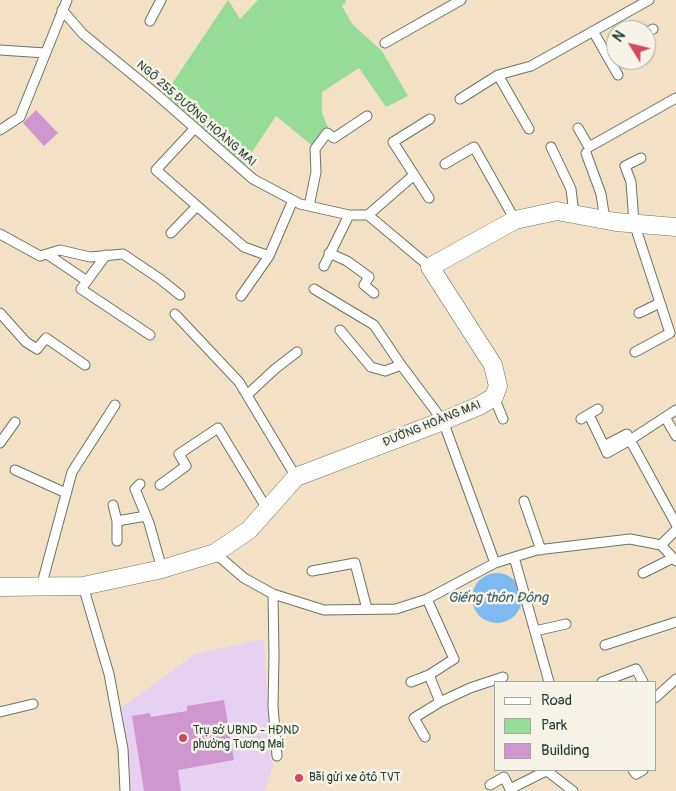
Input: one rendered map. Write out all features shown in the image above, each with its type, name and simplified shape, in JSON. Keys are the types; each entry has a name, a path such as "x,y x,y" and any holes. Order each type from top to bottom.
{"street":[{"path":"430,267 514,220 557,211 606,220 676,227"},
{"name":"ĐƯỜNG HOÀNG MAI","path":"0,587 83,586 162,569 215,553 249,530 296,477 443,421 479,406 494,397 498,386 493,365 430,267"}],"lane":[{"path":"0,130 20,116 67,0"},
{"path":"150,21 161,0"},
{"path":"385,43 461,0"},
{"path":"460,100 498,76 531,66 649,0"},
{"name":"NGÕ 255 ĐƯỜNG HOÀNG MAI","path":"62,10 82,34 155,93 253,179 293,200 309,206 349,215 368,215"},
{"path":"593,32 606,54"},
{"path":"0,50 45,53"},
{"path":"615,70 618,75"},
{"path":"498,76 529,129"},
{"path":"578,128 589,147 676,98"},
{"path":"309,206 316,172 315,149 327,134 334,138 367,116"},
{"path":"429,198 393,142 430,119"},
{"path":"194,129 156,170 244,247 268,256"},
{"path":"445,164 474,147 514,220"},
{"path":"551,147 571,189 574,214"},
{"path":"586,153 602,194 606,220"},
{"path":"635,352 670,333 634,223 631,182 625,166 641,158"},
{"path":"414,175 368,215 430,267"},
{"path":"241,296 268,256 293,200"},
{"path":"171,233 197,206"},
{"path":"324,266 349,215"},
{"path":"0,234 40,256 60,250 90,257 123,254 160,279 180,296"},
{"path":"330,253 368,277 364,285 374,293"},
{"path":"46,254 87,281"},
{"path":"106,255 81,289 150,335"},
{"path":"314,289 374,325 443,421 495,563"},
{"path":"639,313 660,303"},
{"path":"0,313 31,346 37,349 46,338 86,365"},
{"path":"175,314 239,382 296,477"},
{"path":"340,330 371,367 385,371 401,365"},
{"path":"247,395 297,352"},
{"path":"494,397 503,419"},
{"path":"41,587 72,472 115,405"},
{"path":"598,409 585,417 604,446 627,434 676,524"},
{"path":"630,440 676,410"},
{"path":"665,417 676,436"},
{"path":"0,443 15,422"},
{"path":"160,485 186,466 179,454 218,428 267,509"},
{"path":"15,470 66,493"},
{"path":"140,484 135,489 146,516 162,569"},
{"path":"524,501 541,550"},
{"path":"113,506 117,521 117,541"},
{"path":"117,521 146,516"},
{"path":"661,545 676,530"},
{"path":"215,553 244,578 273,594 324,610 396,609 427,599 495,563 514,557 541,550 630,539 661,545 674,559 643,573"},
{"path":"514,557 549,681"},
{"path":"312,571 355,563 367,609"},
{"path":"83,586 109,674 123,749 125,786"},
{"path":"273,594 273,706 277,756"},
{"path":"411,682 429,675 454,660 427,599"},
{"path":"605,645 676,622"},
{"path":"535,631 566,624"},
{"path":"605,681 636,669 642,681"},
{"path":"429,675 440,702"},
{"path":"425,737 414,718 440,702 470,688 503,677"},
{"path":"656,697 676,679"},
{"path":"0,712 33,704"},
{"path":"490,785 504,777 511,790 546,771"},
{"path":"549,771 573,791"}],"shaded area":[{"path":"264,639 271,761 274,765 264,791 129,791 122,707 195,654"}],"green space":[{"path":"228,0 240,19 258,0 345,0 346,2 342,6 352,24 382,51 408,96 386,107 359,68 322,92 322,113 330,132 314,147 276,116 244,164 165,94"}],"water":[{"name":"Giếng thôn Đông","path":"492,573 502,573 515,580 522,593 522,603 515,616 502,623 492,623 483,619 476,612 472,603 472,593 476,584 483,577"}],"building":[{"path":"36,110 58,133 44,146 23,123"},
{"name":"Trụ sở UBND - HĐND phường Tương Mai","path":"224,700 234,760 178,770 181,791 144,791 132,716 150,713 151,717 187,711 187,706"}],"place":[{"name":"Trụ sở UBND - HĐND phường Tương Mai","path":"183,738"},
{"name":"Bãi gửi xe ôtô TVT","path":"299,778"}]}
